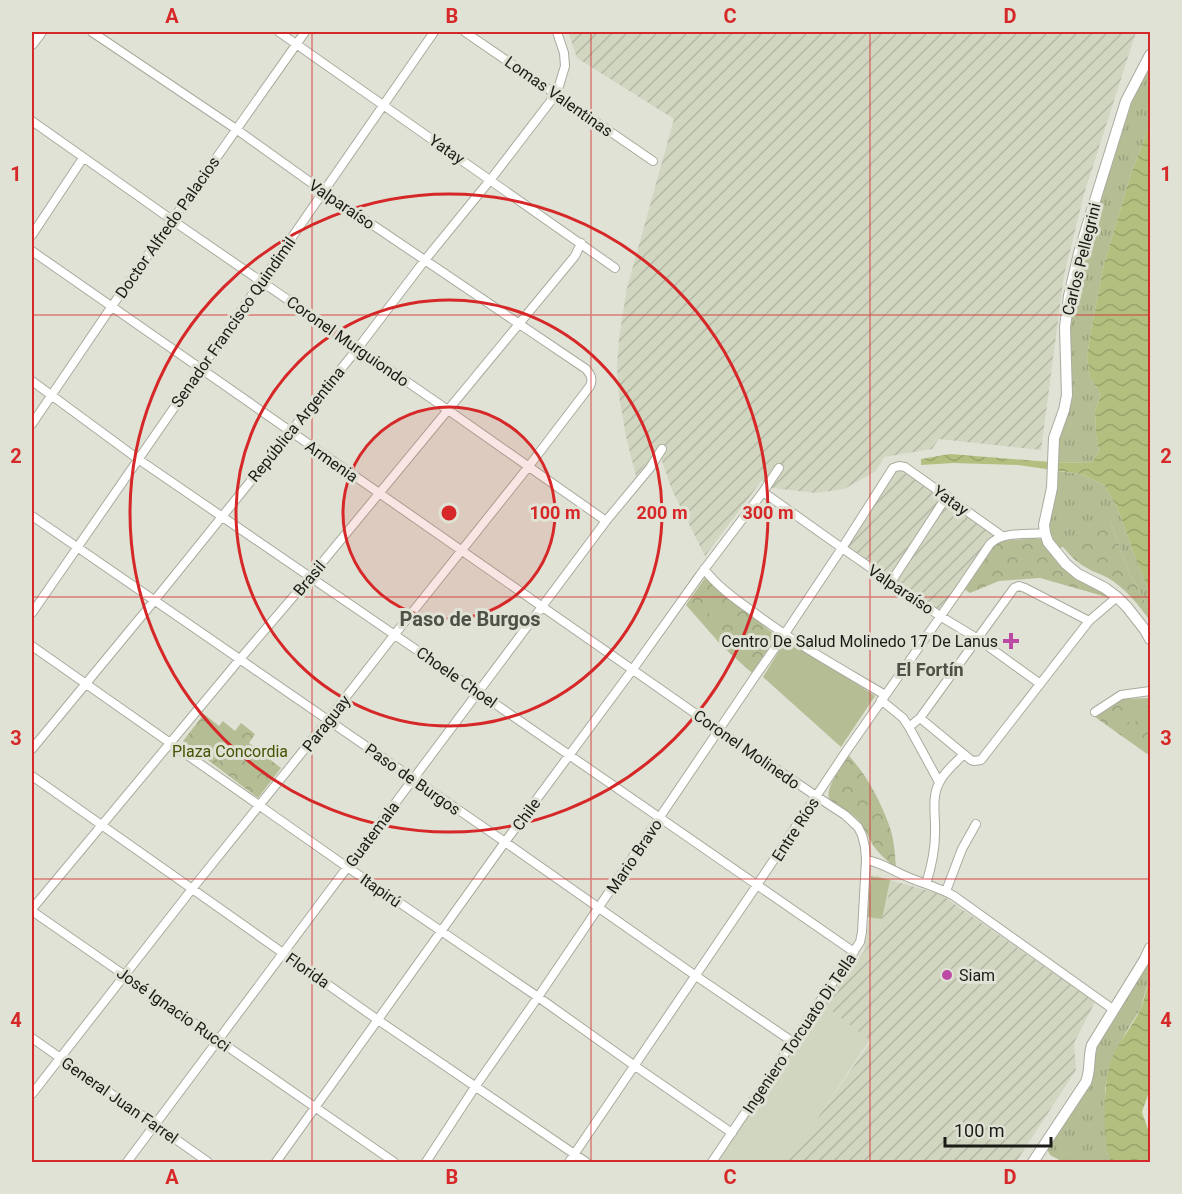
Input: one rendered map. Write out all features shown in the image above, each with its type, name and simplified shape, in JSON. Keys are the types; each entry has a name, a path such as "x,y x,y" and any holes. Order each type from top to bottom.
{"street":[{"path":"32,44 41,32"},
{"name":"Valparaíso","path":"92,32 586,369 591,377"},
{"name":"Yatay","path":"279,32 615,268"},
{"name":"Doctor Alfredo Palacios","path":"32,424 305,32"},
{"name":"Senador Francisco Quindimil","path":"32,613 434,32"},
{"name":"Lomas Valentinas","path":"465,32 653,161"},
{"name":"República Argentina","path":"32,748 358,348 555,94 564,72 566,58 557,32"},
{"name":"Carlos Pellegrini","path":"1045,533 1044,525 1053,481 1053,447 1066,403 1066,314 1077,262 1126,101 1150,55"},
{"name":"Coronel Murguiondo","path":"32,121 606,521"},
{"path":"32,235 83,158"},
{"name":"Brasil","path":"32,910 100,825 519,325 575,256 581,243"},
{"name":"Armenia","path":"32,251 633,669"},
{"name":"Paraguay","path":"32,1094 529,466 590,386 591,377"},
{"name":"Choele Choel","path":"32,381 138,459 854,952"},
{"name":"Guatemala","path":"127,1162 606,521 650,468 662,449"},
{"name":"Yatay","path":"899,466 905,467 1002,536"},
{"name":"Mario Bravo","path":"426,1162 842,549 893,468 899,466"},
{"name":"Chile","path":"276,1162 505,842 779,468"},
{"name":"Valparaíso","path":"763,492 842,549 1040,683"},
{"path":"891,582 947,496"},
{"name":"Paso de Burgos","path":"32,516 794,1042"},
{"path":"1002,536 1045,533 1052,547 1066,564 1117,597 1150,639"},
{"name":"Entre Ríos","path":"572,1159 883,698 990,544 1002,536"},
{"path":"704,569 734,598 784,635 883,698 903,718 939,782"},
{"path":"909,727 920,718 1014,588 1019,586 1025,588 1089,621"},
{"path":"920,718 963,755 974,761 981,760 1089,621 1117,597"},
{"name":"Itapirú","path":"32,646 732,1133"},
{"name":"Coronel Molinedo","path":"633,669 845,814 858,827 862,835 866,860"},
{"path":"1095,712 1121,694 1150,691"},
{"path":"926,884 936,834 935,795 939,782 963,755"},
{"name":"Florida","path":"32,776 475,1087 572,1159 586,1162"},
{"path":"946,891 962,849 976,824"},
{"path":"866,860 946,891 1114,1010"},
{"name":"Ingeniero Torcuato Di Tella","path":"712,1162 854,952 861,938 866,860"},
{"name":"José Ignacio Rucci","path":"32,910 394,1162"},
{"path":"1033,1162 1086,1082 1089,1076 1092,1045 1150,948"},
{"name":"General Juan Farrel","path":"32,1038 208,1162"}],"shaded area":[{"path":"568,32 1136,32 1084,194 1064,275 1041,450 939,439 932,449 884,457 876,471 844,489 816,493 772,488 762,480 705,556 672,490 658,449 636,476 619,396 617,367 619,338 627,288 674,119 577,58"},
{"path":"897,465 997,530 939,611 840,548"},
{"path":"876,875 958,908 788,1162 714,1162 864,951"},
{"path":"890,880 940,894 1095,1002 1074,1043 1076,1070 1016,1162 787,1162 871,1041 823,1004 869,945 887,908"}],"green space":[{"path":"1150,65 1150,124 1131,174 1104,264 1087,357 1090,377 1101,395 1095,411 1099,452 1091,463 1058,462 1057,447 1062,430 1073,289 1132,101"},
{"path":"1057,471 1081,474 1104,485 1117,507 1150,594 1150,611 1129,572 1109,518 1059,549 1052,539 1049,533 1049,519"},
{"path":"1101,518 1109,518 1129,572 1150,611 1150,621 1120,587 1108,578 1080,564 1062,546"},
{"path":"1036,538 1044,540 1110,598 1040,578 999,581 970,593 964,589 993,545 1001,541"},
{"path":"705,578 775,635 752,673 722,646 686,605"},
{"path":"715,597 733,617 722,627 704,608"},
{"path":"787,638 875,696 841,747 763,677"},
{"path":"1149,698 1150,756 1095,717 1123,699"},
{"path":"1147,705 1149,719 1124,723 1122,709"},
{"name":"Plaza Concordia","path":"204,714 219,726 223,721 235,731 241,723 255,734 249,743 281,768 258,798 183,741"},
{"path":"205,722 233,743 219,762 191,741"},
{"path":"848,755 866,779 886,816 893,840 896,868 875,848 858,820 829,798 832,783"},
{"path":"871,876 890,880 882,919 867,917"},
{"path":"1150,953 1150,982 1141,1008 1111,1061 1105,1089 1111,1162 1063,1162 1050,1155 1046,1147 1084,1091 1092,1051"}],"water":[{"path":"1150,124 1150,594 1117,507 1104,485 1081,474 1018,465 953,463 921,465 921,459 950,454 1091,463 1099,452 1095,411 1101,395 1090,377 1087,357 1091,331 1104,264 1131,174"},
{"path":"1150,982 1150,1089 1142,1112 1150,1135 1150,1162 1111,1162 1105,1127 1108,1071 1114,1054 1141,1008"}],"place":[{"name":"Centro De Salud Molinedo 17 De Lanus","path":"1011,641"},
{"name":"Siam","path":"947,975"}],"district":[{"name":"Paso de Burgos","path":"470,619"},
{"name":"El Fortín","path":"930,670"}]}
